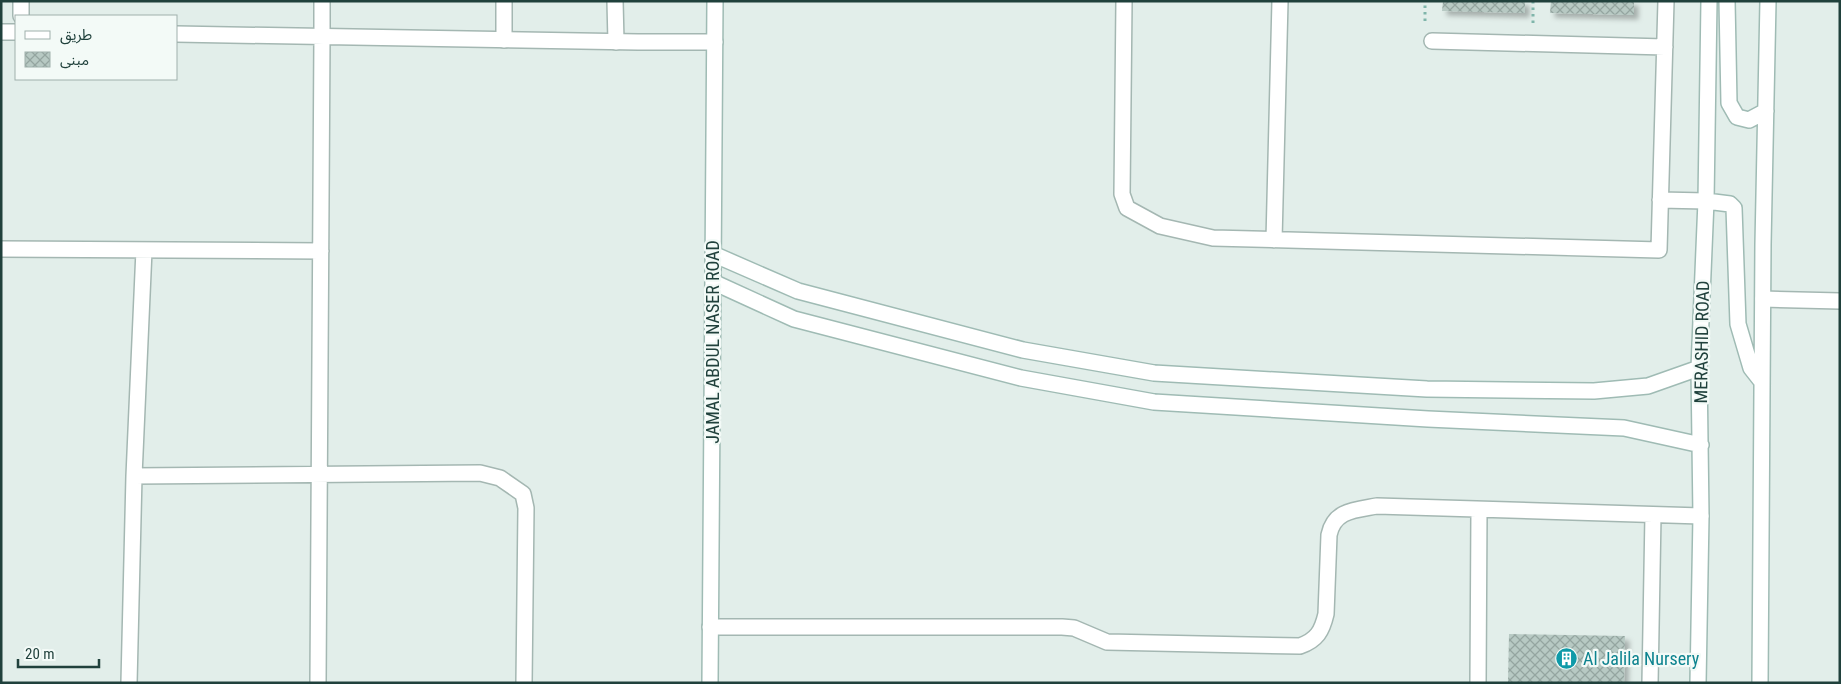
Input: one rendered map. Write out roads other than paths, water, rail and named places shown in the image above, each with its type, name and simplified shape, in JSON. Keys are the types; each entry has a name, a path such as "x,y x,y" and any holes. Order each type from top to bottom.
{"street":[{"path":"20,15 21,1"},
{"path":"318,683 322,1"},
{"path":"504,1 504,40"},
{"path":"615,1 616,42"},
{"name":"JAMAL ABDUL NASER ROAD","path":"710,683 715,1"},
{"path":"1124,1 1122,194 1127,208 1160,226 1213,238 1659,250 1666,1"},
{"path":"1274,240 1280,1"},
{"name":"MERASHID ROAD","path":"1698,683 1701,516 1699,368 1706,201 1709,1"},
{"path":"1727,1 1729,102 1737,116 1749,120 1766,111"},
{"path":"1760,683 1762,382 1768,1"},
{"path":"1,32 15,32"},
{"path":"178,34 715,42"},
{"path":"1432,40 1665,47"},
{"path":"1660,200 1706,201 1730,204 1734,208 1738,324 1751,368 1762,382"},
{"path":"1,249 321,251"},
{"path":"128,683 134,476 144,250"},
{"path":"713,254 798,291 1023,350 1154,373 1427,389 1594,391 1648,386 1699,368"},
{"path":"713,282 794,319 1021,378 1154,402 1428,419 1624,428 1701,444"},
{"path":"1763,299 1840,301"},
{"path":"134,476 480,473 500,478 523,494 526,508 524,683"},
{"path":"710,627 1062,627 1074,628 1107,642 1300,646 1308,644 1318,636 1323,626 1326,614 1329,535 1331,525 1341,515 1377,506 1701,516"},
{"path":"1478,683 1479,510"},
{"path":"1650,683 1653,515"}],"place":[{"name":"Al Jalila Nursery","path":"1567,659"}]}
